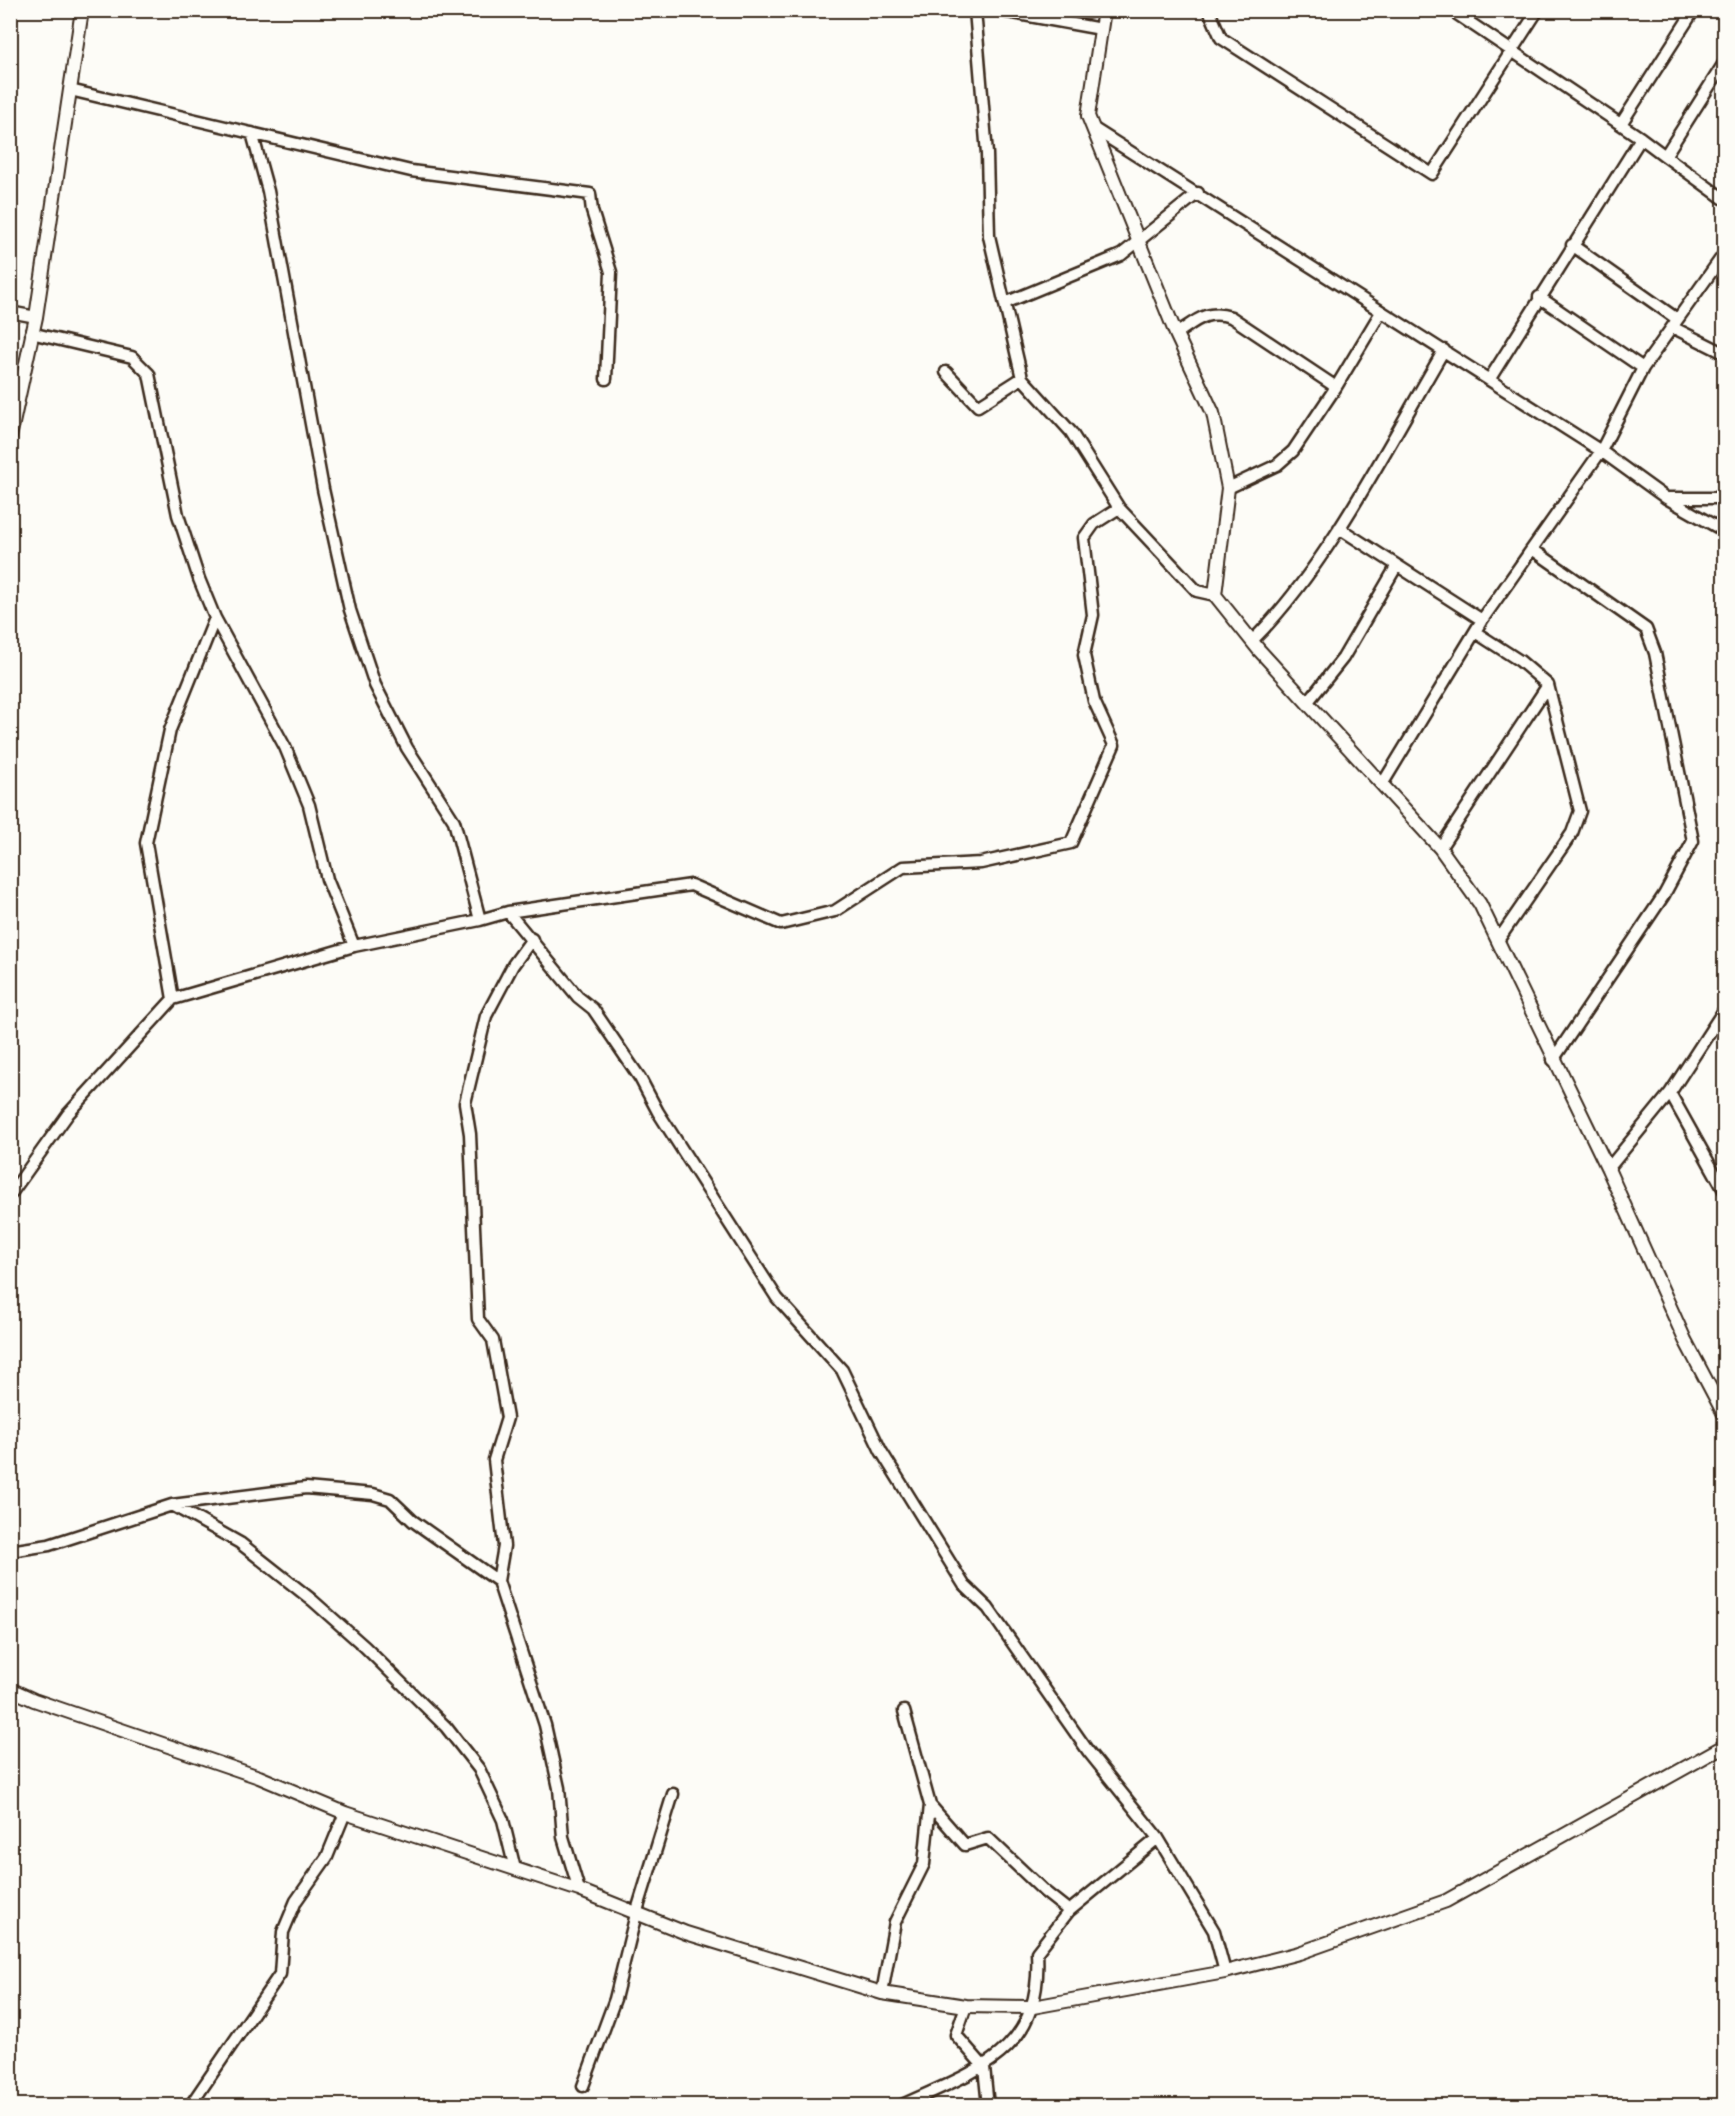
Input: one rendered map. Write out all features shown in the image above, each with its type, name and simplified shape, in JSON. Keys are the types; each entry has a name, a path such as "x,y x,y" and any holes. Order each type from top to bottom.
{"street":[{"path":"10,437 36,317 82,10"},
{"path":"975,10 987,154 989,236 1022,378 1071,432 1119,508 1197,591 1215,595 1307,703 1383,783 1440,848 1480,904 1499,939 1553,1060 1608,1169 1685,1340 1725,1414"},
{"path":"996,10 1101,29"},
{"path":"1104,10 1088,116 1096,130 1137,242 1213,413 1228,488 1215,595"},
{"path":"1209,10 1221,38 1432,174 1538,10"},
{"path":"1451,10 1621,124 1725,199"},
{"path":"1621,124 1694,10"},
{"path":"1665,156 1725,63"},
{"path":"70,90 411,171 590,194 592,211 611,272 606,379"},
{"path":"1096,130 1601,451 1666,498 1725,531"},
{"path":"252,133 268,191 323,489 350,610 375,685 407,748 454,821 480,920"},
{"path":"1490,380 1539,297 1641,138"},
{"path":"1005,303 1121,255 1198,194"},
{"path":"1572,245 1674,323 1725,353"},
{"path":"1383,783 1482,620 1601,451 1644,368 1725,254"},
{"path":"1539,297 1644,368"},
{"path":"10,312 36,317"},
{"path":"1228,488 1277,465 1293,451 1336,387 1381,312"},
{"path":"1176,334 1210,313 1220,314 1231,318 1336,387"},
{"path":"31,333 132,357 149,374 178,516 199,579 215,618 285,747 309,805 327,879 354,946"},
{"path":"1252,641 1276,617 1339,528 1444,350"},
{"path":"946,372 978,406 1022,378"},
{"path":"1666,498 1725,498"},
{"path":"10,1195 68,1114 173,999 354,946 480,920 507,912 691,885 781,924 835,911 903,867 981,863 1071,843 1114,745 1094,701 1084,656 1093,615 1084,538 1094,524 1119,508"},
{"path":"1339,528 1396,567 1482,620"},
{"path":"1532,549 1646,629 1655,653 1693,841 1664,895 1553,1060"},
{"path":"1307,703 1343,658 1396,567"},
{"path":"173,999 146,843 170,730 215,618"},
{"path":"1475,632 1520,661 1548,686 1580,811 1572,833 1499,939"},
{"path":"1440,848 1548,686"},
{"path":"507,912 602,1021 777,1298 842,1370 893,1471 964,1585 988,1608 1088,1751 1158,1838 1214,1931 1225,1972"},
{"path":"532,939 513,965 486,1016 465,1103 470,1134 478,1318 493,1340 507,1418 494,1460 504,1546 498,1581 545,1725 559,1788 563,1837 579,1890"},
{"path":"1608,1169 1670,1094 1725,1010"},
{"path":"1670,1094 1725,1190"},
{"path":"10,1551 50,1545 171,1505 306,1488 374,1494 390,1498 413,1521 498,1581"},
{"path":"171,1505 240,1543 312,1600 365,1647 446,1727 484,1779 503,1820 514,1869"},
{"path":"10,1689 34,1700 260,1777 345,1813 579,1890 686,1933 882,1993 966,2006 1033,2007 1225,1972 1299,1953 1446,1901 1725,1746"},
{"path":"882,1993 895,1922 924,1864 930,1805 903,1711"},
{"path":"583,2086 615,1999 636,1914 673,1794"},
{"path":"930,1805 965,1845 988,1838 1045,1892 1070,1911"},
{"path":"190,2106 280,1974 283,1932 296,1901 327,1857 345,1813"},
{"path":"900,2106 984,2067 1016,2039 1033,2007 1039,1981 1037,1952 1070,1911 1158,1838"},
{"path":"966,2006 956,2035 984,2067 988,2106"}]}
